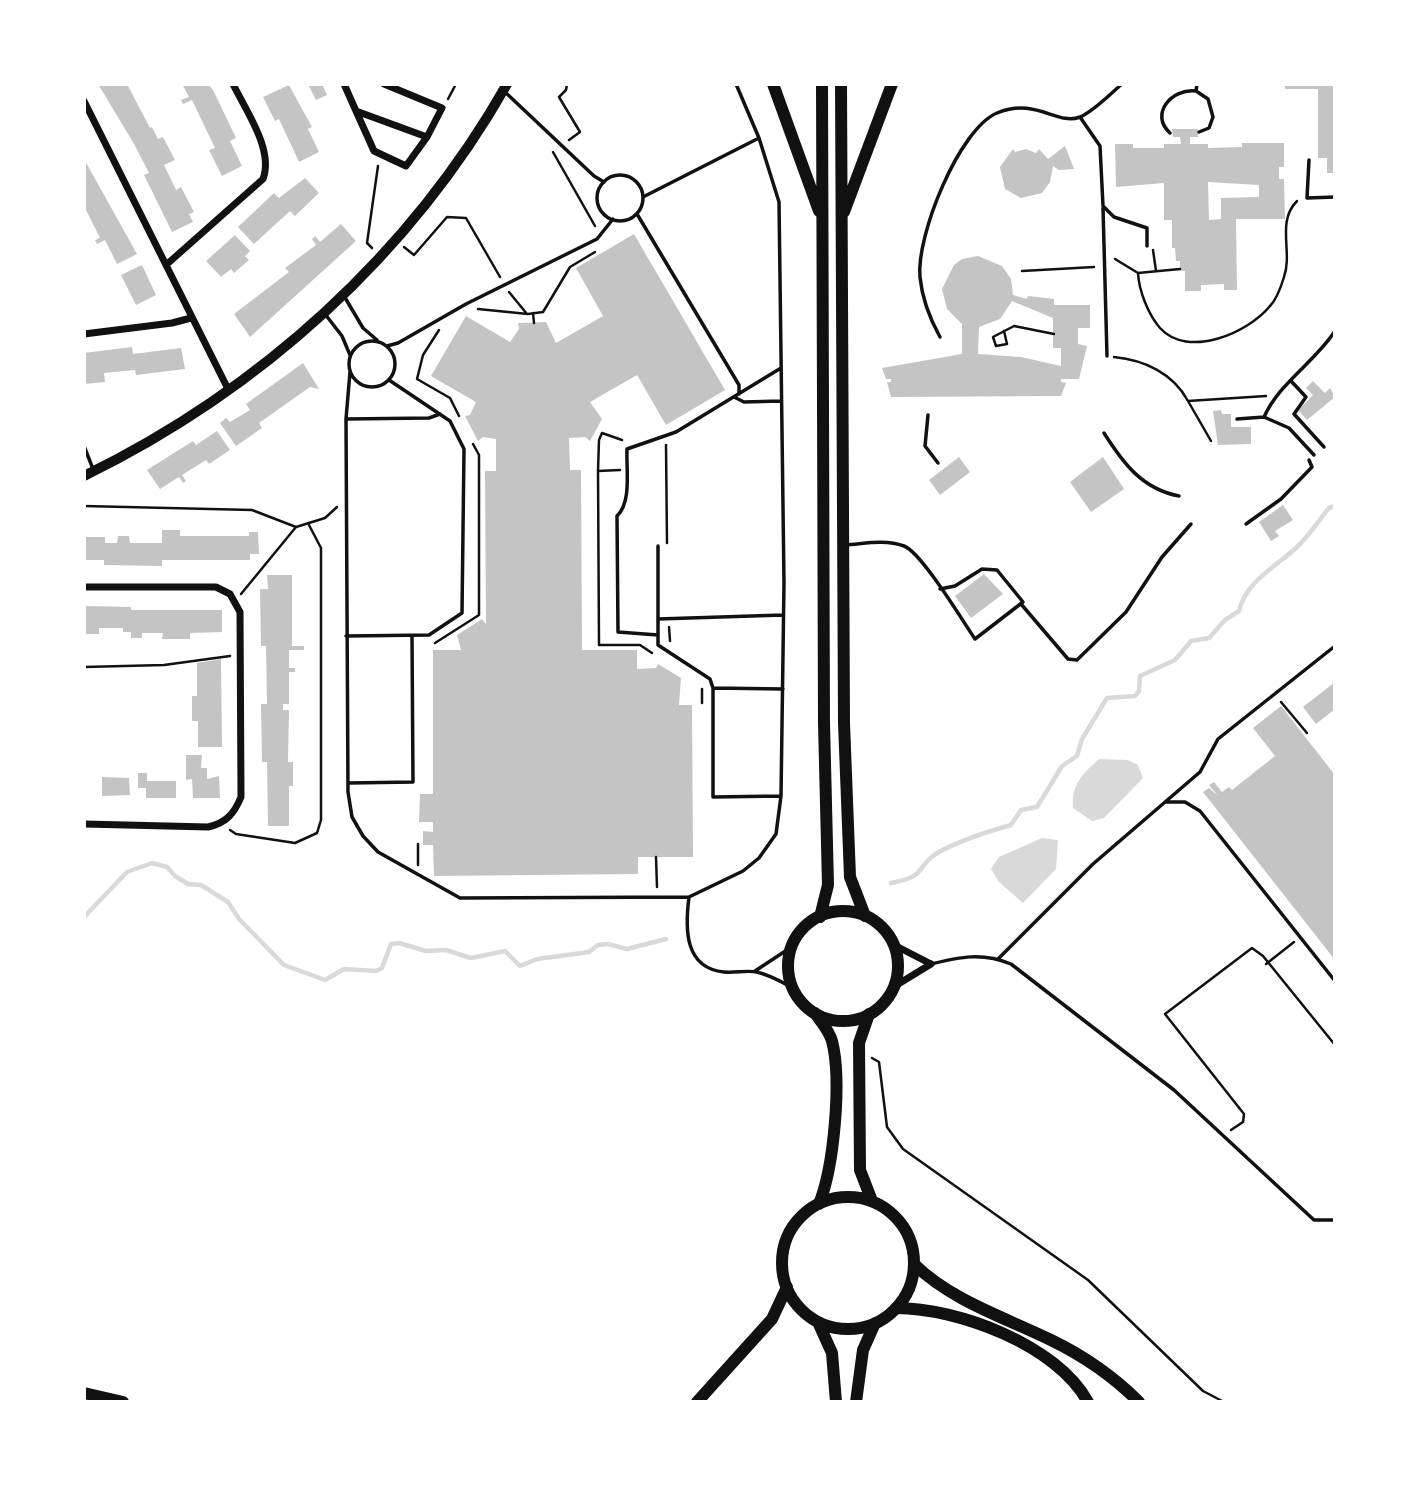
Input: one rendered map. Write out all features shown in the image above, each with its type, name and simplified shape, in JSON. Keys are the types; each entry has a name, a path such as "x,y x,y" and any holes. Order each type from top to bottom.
{"main road":[{"path":"773,84 822,221"},
{"path":"820,917 828,885 824,723 822,84"},
{"path":"841,84 844,723 850,877 865,916"},
{"path":"841,219 892,84"},
{"path":"819,1204 835,1140 832,1041 793,988 789,967 793,946 799,934 820,917 842,912 865,916 887,933 894,945 898,965 895,986 888,997 869,1014 861,1030 860,1170 872,1202"},
{"path":"814,1013 842,1021 869,1014"},
{"path":"837,1198 872,1202 898,1220 912,1248 914,1264 906,1295 896,1308 876,1323 847,1328 818,1322 805,1313 787,1287 782,1268 784,1249 791,1230 803,1215 819,1204 837,1198"},
{"path":"914,1264 961,1298 1049,1339 1098,1367 1139,1402"},
{"path":"697,1402 772,1319 787,1287"},
{"path":"896,1308 935,1310 1029,1347 1072,1378 1088,1402"},
{"path":"818,1322 832,1353 836,1402"},
{"path":"856,1402 863,1350 876,1323"},
{"path":"84,1393 123,1402"}],"street":[{"path":"166,265 263,179 267,168 263,149 233,84"},
{"path":"344,84 374,150 381,156 407,166 427,137 442,108 384,84"},
{"path":"89,473 152,439 228,389 325,314 381,258 447,177 505,87"},
{"path":"84,101 228,389"},
{"path":"356,111 427,137"},
{"path":"84,334 191,318"},
{"path":"84,587 216,587 235,602 240,612 241,797 235,812 222,824 208,827 84,824"},
{"path":"894,945 931,964"},
{"path":"895,986 931,964"}],"lane":[{"path":"325,314 342,336 350,355 346,419 348,792 352,817 363,836 378,852 460,898 689,897 743,871 759,858 776,834 781,796 781,368 779,202 759,138 736,84"},
{"path":"940,337 931,321 920,276 922,250 928,220 941,188 976,127 995,114 1021,106 1037,108 1061,118 1080,117 1122,84"},
{"path":"1196,91 1197,84"},
{"path":"505,87 561,145 604,182"},
{"path":"1170,133 1161,117 1165,104 1180,92 1196,91 1208,99 1213,117 1209,128 1199,132"},
{"path":"1080,117 1100,146 1107,356"},
{"path":"643,197 638,183 626,175 618,175 604,182 600,188 598,203 601,211 613,219 626,220 636,214 643,197 759,138"},
{"path":"1309,160 1307,198 1335,197"},
{"path":"1103,206 1114,217 1147,228 1147,246"},
{"path":"636,214 739,385 739,394"},
{"path":"387,346 398,343 505,285 564,257 600,235 613,219"},
{"path":"344,296 363,328 392,351 395,366 389,380 367,387 354,379 350,372"},
{"path":"1264,417 1274,396 1322,350 1335,331"},
{"path":"350,355 365,341 378,341"},
{"path":"658,635 618,632 617,516 624,510 627,449 666,435 781,368"},
{"path":"346,636 429,635 463,613 464,449 450,421 389,380"},
{"path":"1291,381 1306,397 1294,414 1324,447"},
{"path":"734,397 744,402 781,401"},
{"path":"346,419 429,418 440,414"},
{"path":"928,415 925,446 938,463"},
{"path":"1237,419 1264,417 1289,428 1314,455"},
{"path":"1104,433 1132,473 1160,493 1179,496"},
{"path":"84,446 89,473"},
{"path":"1246,524 1304,478 1312,467 1309,460"},
{"path":"940,589 955,586 982,569 997,570 1021,604 1068,659 1077,660 1126,612 1162,558 1191,524"},
{"path":"843,545 876,541 905,546 918,555 975,639 1021,604"},
{"path":"658,546 658,645 710,679 713,688 713,797 781,796"},
{"path":"658,619 783,615"},
{"path":"349,783 413,782 412,636"},
{"path":"998,959 1093,864 1200,772 1218,739 1335,646"},
{"path":"713,688 783,689"},
{"path":"1164,802 1185,802 1200,811 1335,981"},
{"path":"689,897 686,923 689,947 697,959 720,971 755,971 793,988"},
{"path":"755,971 793,946"},
{"path":"931,964 972,955 998,959 1021,971 1164,1082 1314,1220 1335,1220"}],"path":[{"path":"442,108 456,84"},
{"path":"475,309 530,314 543,312 570,267 606,245 553,151 580,132 559,97 566,90 567,84"},
{"path":"381,156 374,176 368,243 381,258"},
{"path":"1105,259 1127,264 1138,273 1144,301 1159,327 1171,337 1201,341 1224,336 1254,321 1276,298 1286,274 1287,214 1296,201 1307,198"},
{"path":"396,240 414,255 447,217 466,219 505,285 530,314 534,323"},
{"path":"1147,246 1155,252 1156,271"},
{"path":"1022,271 1105,267"},
{"path":"1138,273 1180,269"},
{"path":"1004,331 1007,344 996,346 993,337 1004,331 1018,326 1054,334"},
{"path":"440,329 423,355 417,379 450,398 461,419"},
{"path":"1107,356 1139,360 1176,383 1211,441"},
{"path":"1188,401 1274,396"},
{"path":"596,430 619,440 630,437"},
{"path":"603,433 599,440 598,471 626,470"},
{"path":"666,435 667,545"},
{"path":"429,644 436,643 479,615 479,455 472,443"},
{"path":"84,506 252,510 296,527 325,518 346,499"},
{"path":"222,824 236,834 295,843 317,832 321,820 321,548 309,525"},
{"path":"235,602 296,527"},
{"path":"668,620 671,654"},
{"path":"84,667 164,666 241,656"},
{"path":"1274,694 1307,733"},
{"path":"418,844 418,871"},
{"path":"656,857 657,891"},
{"path":"1269,962 1298,938"},
{"path":"1220,1134 1235,1129 1243,1122 1244,1114 1165,1014 1252,948 1269,962 1335,1045"},
{"path":"859,1058 871,1057 879,1062 887,1127 902,1149 1088,1280 1203,1391 1224,1402"}],"shaded area":[{"path":"1099,759 1128,760 1138,765 1143,778 1104,818 1092,821 1073,808 1073,800 1079,781"},
{"path":"1042,838 1058,840 1056,869 1023,903 999,882 991,869 999,857"}],"building":[{"path":"98,84 127,84 150,128 152,127 158,139 163,137 175,160 164,165 176,190 181,187 194,212 189,214 193,222 172,232 144,175 149,173"},
{"path":"182,84 208,84 213,90 236,138 230,141 242,166 222,176 209,150 215,148 192,100 183,104 181,100 189,97"},
{"path":"308,84 322,84 327,95 316,100"},
{"path":"1285,84 1335,84 1335,173 1327,173 1327,158 1318,158 1318,89 1285,89"},
{"path":"289,85 312,127 308,129 319,152 299,162 279,119 275,121 263,97"},
{"path":"1172,129 1198,129 1198,137 1190,137 1190,144 1208,144 1208,148 1242,147 1242,143 1284,143 1284,167 1279,167 1279,179 1284,179 1285,219 1236,219 1237,290 1224,290 1224,284 1201,285 1201,291 1185,291 1185,271 1180,271 1180,261 1176,261 1175,248 1172,248 1172,220 1164,220 1164,183 1116,187 1115,144 1133,144 1133,148 1164,148 1164,144 1181,144 1180,137 1173,137","holes":["1208,182 1259,185 1259,197 1221,198 1221,219 1209,220"]},
{"path":"1065,146 1074,169 1059,170 1053,166 1050,182 1042,193 1021,198 1005,189 1000,167 1013,149 1015,152 1026,149 1036,153 1039,149 1048,159"},
{"path":"84,159 137,254 117,264 105,240 97,244 95,240 100,238 84,206"},
{"path":"305,178 319,193 295,216 290,211 254,244 238,227 274,193 279,198"},
{"path":"341,224 356,241 250,337 234,314 289,272 285,268 316,245 312,239 315,236 320,242"},
{"path":"634,234 725,390 666,425 637,375 590,402 602,419 590,441 585,437 569,438 570,470 581,470 582,650 637,650 637,669 656,668 658,664 681,678 679,705 692,705 693,857 638,857 638,874 434,876 433,845 423,845 423,831 433,832 433,822 419,822 420,794 433,794 433,650 461,650 457,635 482,619 486,624 485,471 496,471 496,439 483,437 478,441 465,416 470,415 476,402 431,376 466,316 510,342 519,329 518,323 546,322 556,343 603,316 576,268"},
{"path":"235,235 250,251 245,256 249,260 234,273 231,269 221,277 206,261"},
{"path":"978,256 1002,266 1011,279 1013,295 1027,299 1028,296 1054,299 1054,305 1090,305 1090,328 1078,328 1078,344 1087,346 1079,379 1061,379 1061,382 1066,383 1061,396 891,397 887,382 891,382 891,379 886,379 882,368 962,354 962,324 947,309 942,289 954,265 962,259","holes":["1012,301 1053,318 1053,348 1061,348 1061,366 1021,357 978,354 979,327 1000,319"]},
{"path":"142,265 156,295 136,305 121,275"},
{"path":"132,347 133,354 181,348 185,369 136,375 135,370 104,373 105,382 84,384 84,353"},
{"path":"303,363 319,389 310,387 259,423 262,428 236,446 220,423 226,418 230,422 250,410 246,404"},
{"path":"1313,381 1325,393 1330,388 1335,397 1307,420 1298,410 1313,395 1306,388"},
{"path":"1221,410 1222,414 1231,414 1231,427 1251,427 1251,444 1218,445 1213,411"},
{"path":"217,431 230,450 209,464 206,460 182,475 186,481 183,483 179,477 160,489 147,470 193,441 196,445"},
{"path":"959,457 970,472 940,495 929,480"},
{"path":"1103,457 1124,489 1091,512 1070,482"},
{"path":"1283,505 1293,520 1275,531 1279,536 1271,541 1259,522"},
{"path":"162,530 180,530 180,536 249,536 249,532 258,532 259,554 250,554 250,560 162,560 162,566 104,565 104,560 84,560 84,537 105,537 105,543 117,543 118,536 129,536 130,543 162,543"},
{"path":"984,574 1003,594 971,618 955,596"},
{"path":"267,575 292,575 292,646 304,646 304,650 289,650 289,668 295,668 295,672 289,672 289,704 283,704 283,710 289,710 288,762 293,762 293,786 289,786 289,826 268,826 267,762 262,762 261,704 267,704 266,646 261,646 260,589 268,589"},
{"path":"84,606 131,607 131,610 222,610 222,632 190,633 190,639 162,639 163,633 142,633 142,638 131,638 131,632 123,632 123,628 99,628 99,634 86,634"},
{"path":"221,659 222,747 198,747 198,721 192,721 192,696 197,696 197,663"},
{"path":"1335,682 1335,709 1316,724 1303,707"},
{"path":"1281,706 1335,775 1335,960 1203,792 1209,788 1218,796 1209,785 1214,782 1222,792 1229,787 1232,790 1275,756 1253,728"},
{"path":"186,755 202,755 201,768 207,768 207,779 219,776 220,798 193,798 192,779 186,780"},
{"path":"138,773 147,773 147,781 176,781 176,798 146,798 146,788 138,788"},
{"path":"102,777 129,778 130,795 102,796"}],"waterway":[{"path":"891,883 917,874 926,862 939,852 1011,825 1021,810 1037,807 1062,766 1077,756 1082,739 1107,698 1135,696 1139,691 1140,676 1175,660 1191,641 1209,638 1225,620 1239,611 1248,591 1255,583 1297,547 1329,508 1335,506"},
{"path":"84,917 127,872 152,863 167,867 188,884 201,885 228,902 239,919 284,965 325,980 344,969 376,971 382,968 391,944 399,943 426,951 446,950 471,958 505,951 520,966 537,959 589,952 598,945 608,944 627,949 666,939"}]}
